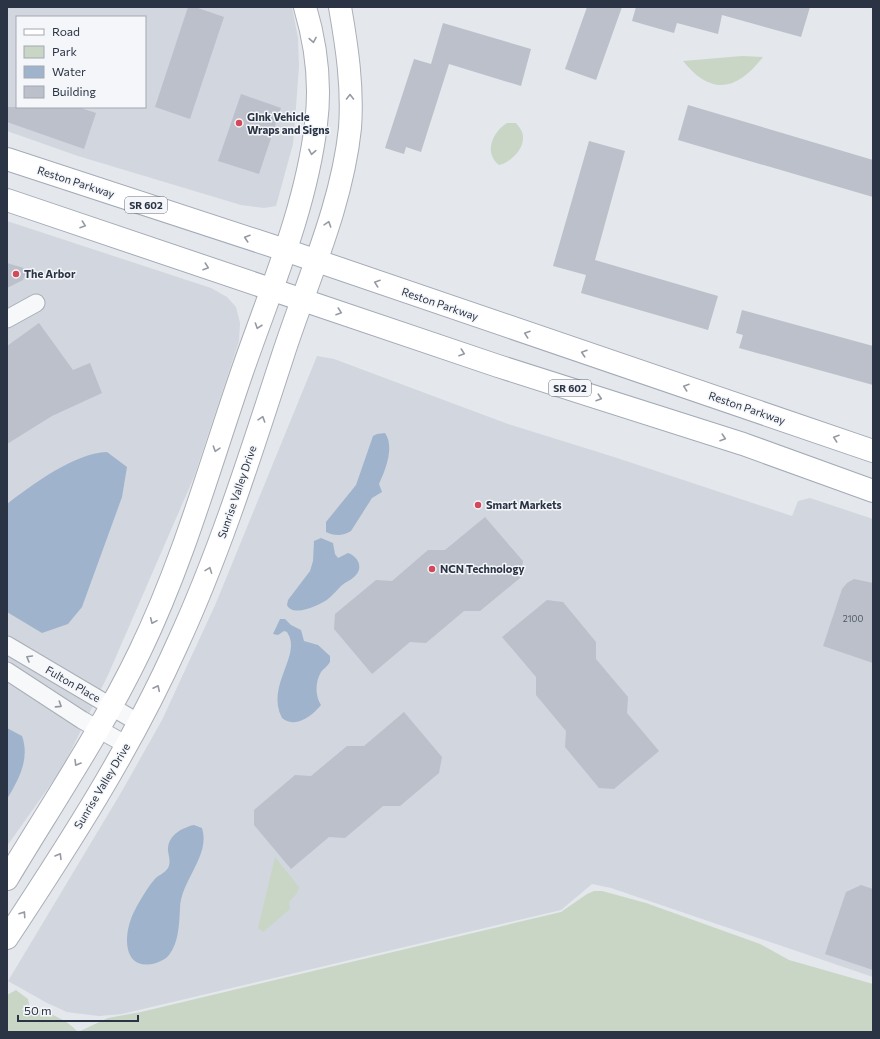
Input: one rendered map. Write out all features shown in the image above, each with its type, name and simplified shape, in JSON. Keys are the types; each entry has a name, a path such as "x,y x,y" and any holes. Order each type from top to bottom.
{"main road":[{"path":"7,879 98,730 141,649 173,575 271,289 308,173 317,120 318,90 315,54 305,7"},
{"name":"Sunrise Valley Drive","path":"7,938 39,890 139,723 176,648 212,564 316,261 343,170 350,126 349,56 340,7"},
{"name":"Reston Parkway","path":"7,159 284,250 873,451"},
{"name":"SR 602","path":"7,200 498,366 743,444 873,490"}],"street":[{"path":"7,319 36,303"},
{"name":"Fulton Place","path":"7,645 139,723"},
{"path":"7,671 98,730 127,744"}],"shaded area":[{"path":"7,7 292,7 298,38 299,66 296,107 293,144 276,206 264,208 241,205 78,156 7,131"},
{"path":"7,221 211,288 227,297 236,307 240,323 239,341 194,477 108,675 63,767 7,846"},
{"path":"317,356 334,359 508,424 614,457 792,516 798,501 810,498 873,519 873,977 611,888 592,884 561,910 122,1014 99,1016 67,1012 47,1003 8,981 122,791 162,720 216,603"}],"green space":[{"path":"742,56 763,57 744,77 724,85 714,84 704,80 694,73 683,61"},
{"path":"507,123 516,123 521,129 523,142 516,155 499,165 494,160 492,154 492,142 494,137"},
{"path":"275,857 299,887 297,893 289,902 290,909 263,932 258,928"},
{"path":"594,891 602,891 646,903 760,944 789,960 873,984 873,1032 78,1032 108,1018 141,1012 561,912 587,894"},
{"path":"16,990 28,999 30,1010 56,1016 68,1023 78,1032 7,1032 7,995"}],"water":[{"path":"385,433 388,439 389,452 384,473 379,484 382,492 372,498 351,531 338,535 326,532 326,522 356,485 373,436"},
{"path":"107,452 127,467 122,497 82,607 68,624 42,633 7,612 7,504 41,479 67,464 94,454"},
{"path":"321,538 333,543 335,554 338,558 348,553 355,557 359,564 359,570 351,580 324,602 307,609 290,609 287,605 288,600 310,571 313,561 314,541"},
{"path":"280,619 285,619 291,625 301,630 304,641 318,645 330,656 330,662 321,672 317,684 317,693 321,705 308,717 298,722 287,721 282,718 278,706 280,682 291,650 291,641 287,632 284,631 278,635 273,634"},
{"path":"7,728 22,736 25,753 22,769 16,784 7,799"},
{"path":"194,825 202,828 204,838 199,859 181,899 178,933 175,944 169,955 162,961 146,965 138,963 132,959 127,945 127,936 133,915 151,884 156,878 165,872 169,866 168,846 172,837 184,828"}],"building":[{"path":"188,7 195,7 224,17 190,119 155,107"},
{"path":"587,7 622,7 596,80 565,69"},
{"path":"636,7 810,7 801,37 722,15 718,34 677,23 674,33 632,21"},
{"path":"443,23 531,49 521,86 449,64 421,152 406,147 404,154 385,148 414,59 431,64"},
{"path":"241,94 281,108 259,174 218,161"},
{"path":"688,105 873,160 873,197 678,140"},
{"path":"7,107 81,108 96,113 84,149 7,122"},
{"path":"589,141 625,151 595,260 718,296 708,330 581,293 586,275 553,266"},
{"name":"The Arbor","path":"7,263 27,269 23,280 7,288"},
{"path":"742,310 873,346 873,385 739,348 743,335 736,333"},
{"path":"39,323 73,370 90,363 102,393 52,416 7,444 7,346"},
{"path":"485,517 523,561 520,578 480,611 464,611 426,643 410,642 372,674 334,629 335,614 376,580 392,581 428,550 445,550"},
{"path":"854,579 873,583 873,663 823,646 842,589 847,583"},
{"path":"547,600 563,602 596,642 596,659 628,697 627,713 659,751 614,789 599,788 565,747 566,731 536,695 536,677 502,637"},
{"path":"404,712 442,757 439,773 400,806 383,806 345,838 329,837 291,869 254,825 254,810 295,775 311,776 347,746 364,746"},
{"path":"861,885 873,889 873,970 825,954 846,892"}],"place":[{"name":"GInk Vehicle Wraps and Signs","path":"239,123"},
{"name":"The Arbor","path":"16,274"},
{"name":"Smart Markets","path":"478,505"},
{"name":"NCN Technology","path":"432,569"}]}
